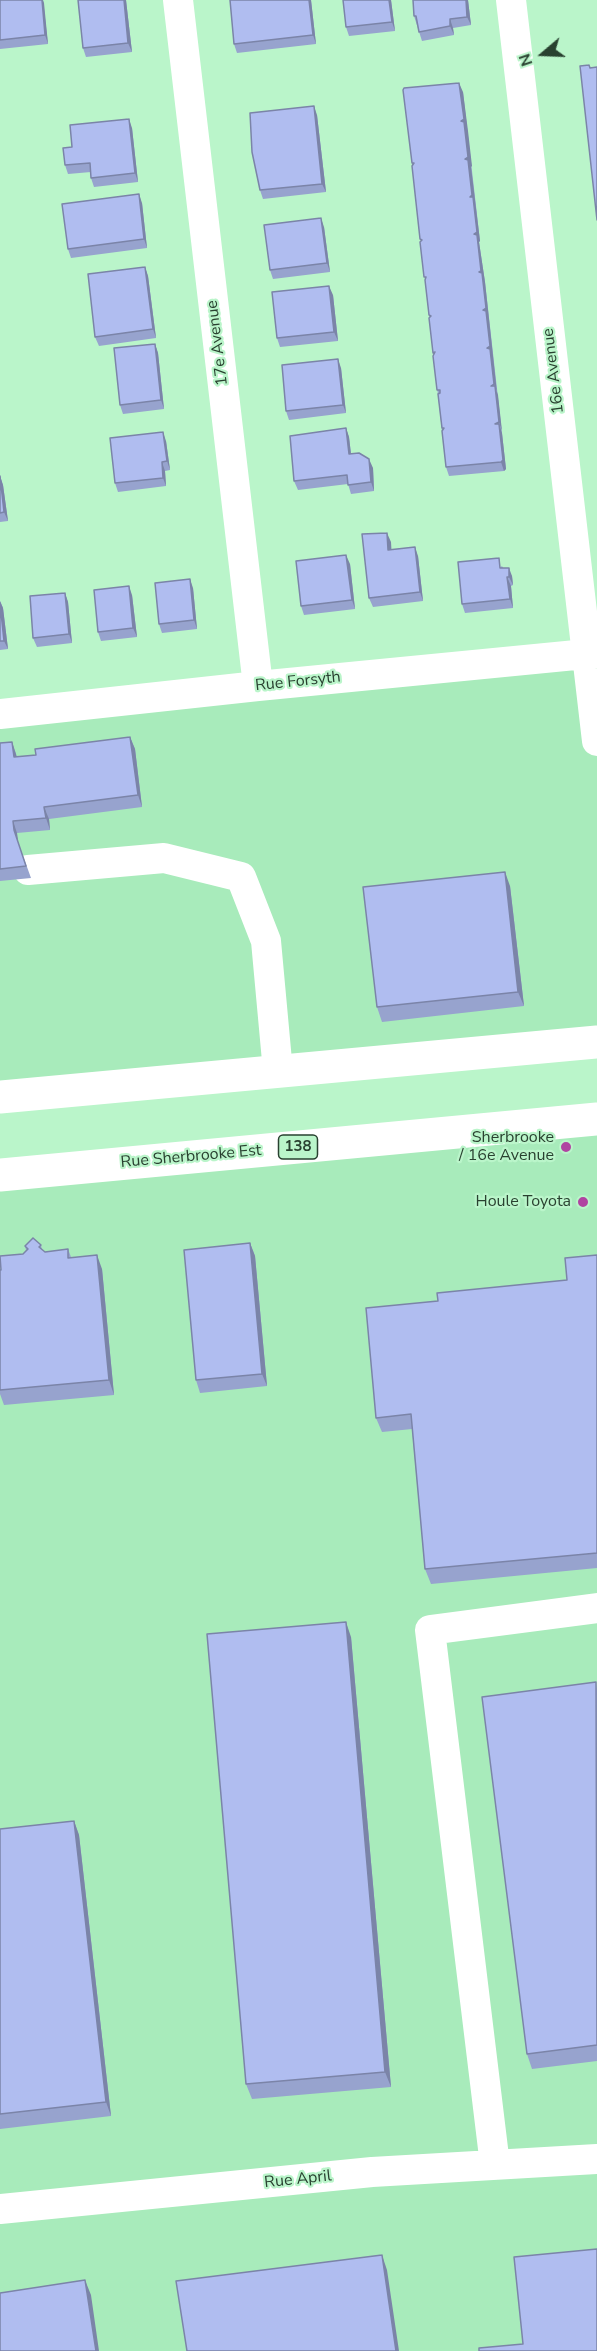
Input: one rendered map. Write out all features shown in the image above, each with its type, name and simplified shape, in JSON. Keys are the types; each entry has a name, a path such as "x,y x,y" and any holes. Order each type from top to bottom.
{"main road":[{"path":"0,1097 597,1041"},
{"name":"Rue Sherbrooke Est","path":"0,1175 597,1119"}],"street":[{"name":"17e Avenue","path":"178,0 258,686"},
{"name":"16e Avenue","path":"511,0 592,654 597,741"},
{"name":"Rue Forsyth","path":"0,714 258,686 592,654"},
{"path":"28,870 164,858 241,877 266,941 278,1071"},
{"path":"495,2165 430,1630 597,1608"},
{"name":"Rue April","path":"0,2210 372,2172 597,2159"}],"shaded area":[{"path":"597,653 597,1042 0,1097 0,714"},
{"path":"597,1119 597,2351 0,2351 0,1176"}],"building":[{"path":"0,0 42,0 45,35 0,40"},
{"path":"78,0 124,0 128,43 83,48"},
{"path":"230,0 309,0 313,35 234,44"},
{"path":"343,0 389,0 392,22 346,27"},
{"path":"413,0 466,0 467,17 450,19 450,26 419,32 416,16 414,16"},
{"path":"589,65 590,68 597,67 597,220 580,66"},
{"path":"459,83 464,119 461,121 464,122 468,157 465,159 468,160 472,195 470,197 473,197 477,232 474,234 477,235 481,271 479,272 482,273 486,308 483,310 486,311 490,346 487,348 490,349 494,384 491,386 495,386 499,422 495,424 499,424 503,460 446,467 442,431 444,428 442,428 438,394 440,390 437,390 433,356 435,352 433,353 429,318 431,316 429,315 426,277 424,277 420,242 422,240 420,239 412,166 414,163 412,163 403,90 404,88"},
{"path":"314,106 322,184 260,190 252,152 250,113"},
{"path":"129,119 135,173 91,178 90,163 65,165 63,148 72,147 70,125"},
{"path":"139,194 144,239 68,249 62,204"},
{"path":"321,218 327,263 270,270 264,225"},
{"path":"145,267 153,329 95,337 88,274"},
{"path":"329,286 334,332 277,338 272,292"},
{"path":"155,344 161,400 120,405 114,348"},
{"path":"338,359 343,405 286,411 282,365"},
{"path":"346,428 349,454 359,453 369,459 371,482 348,485 347,475 294,481 290,436"},
{"path":"163,432 167,461 162,462 163,478 115,483 110,438"},
{"path":"0,476 4,512 0,513"},
{"path":"387,533 388,550 415,547 420,592 369,598 362,534"},
{"path":"346,555 352,600 301,606 296,561"},
{"path":"499,558 500,568 509,568 509,577 507,577 510,599 462,604 458,562"},
{"path":"190,579 194,620 159,624 155,583"},
{"path":"129,586 133,628 98,632 94,590"},
{"path":"65,593 69,634 33,638 30,596"},
{"path":"0,603 4,641 0,641"},
{"path":"130,737 138,795 44,807 46,818 13,821 26,866 0,869 0,743 12,742 14,757 36,755 35,749"},
{"path":"505,872 518,992 377,1007 363,887"},
{"path":"33,1238 45,1252 68,1249 68,1258 97,1255 109,1380 0,1390 0,1256 23,1254 28,1249 25,1246"},
{"path":"250,1243 262,1374 196,1380 184,1250"},
{"path":"597,1255 597,1553 425,1569 411,1414 376,1418 366,1308 438,1301 437,1293 567,1280 565,1258"},
{"path":"346,1622 385,2072 246,2084 207,1634"},
{"path":"596,1682 597,2045 527,2054 482,1697"},
{"path":"74,1821 106,2102 0,2114 0,1829"},
{"path":"597,2249 597,2351 479,2351 479,2348 523,2344 514,2257"},
{"path":"382,2255 396,2351 187,2351 176,2281"},
{"path":"85,2280 96,2351 0,2351 0,2293"}],"place":[{"name":"Sherbrooke / 16e Avenue","path":"566,1147"},
{"name":"Houle Toyota","path":"583,1202"}]}
